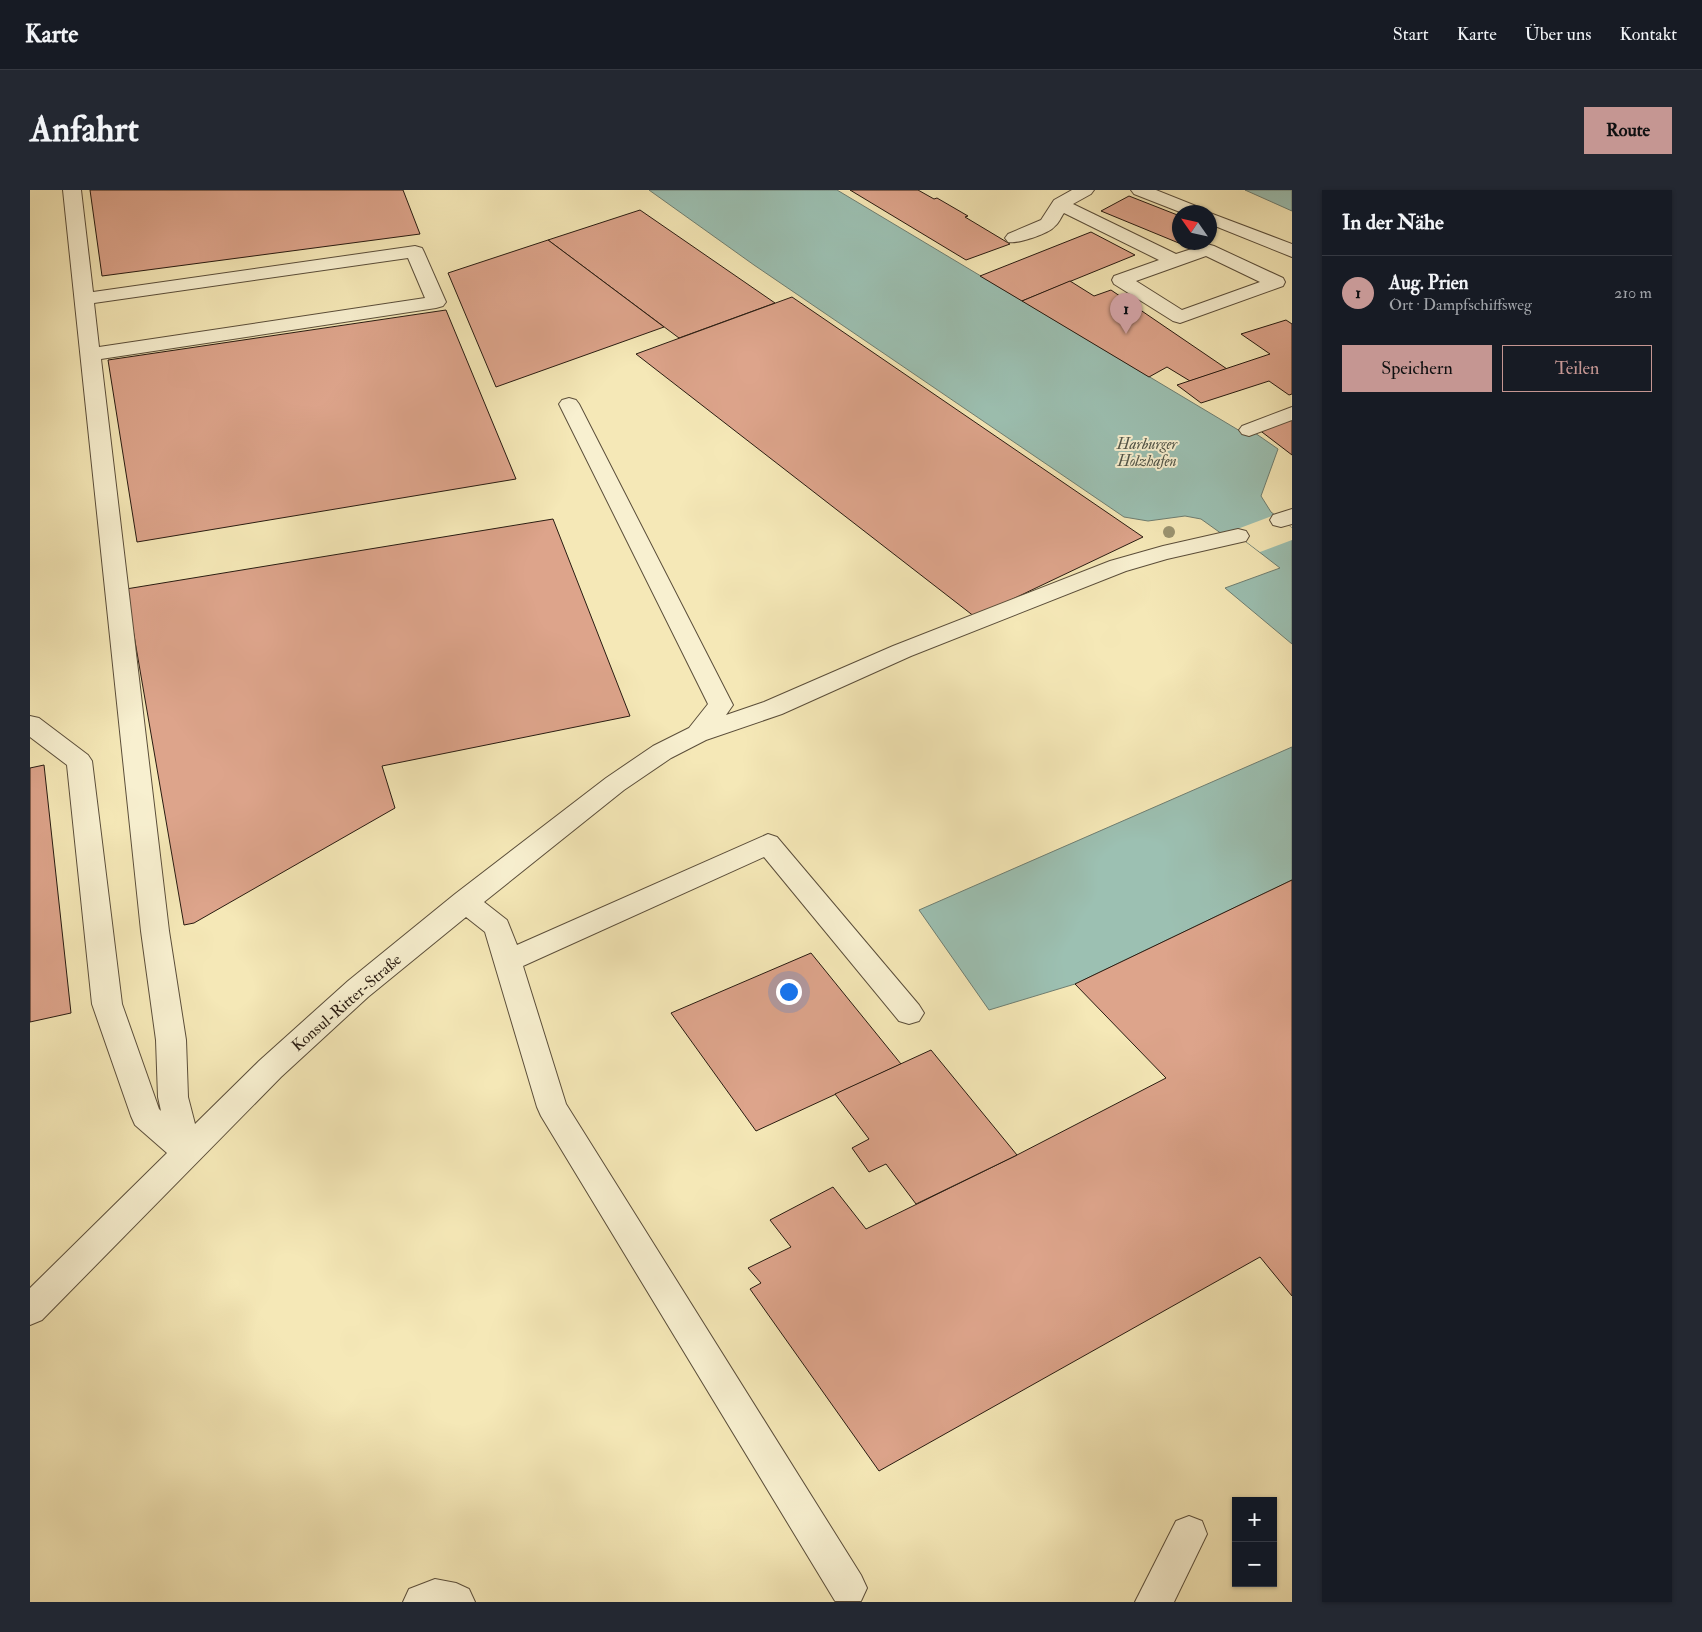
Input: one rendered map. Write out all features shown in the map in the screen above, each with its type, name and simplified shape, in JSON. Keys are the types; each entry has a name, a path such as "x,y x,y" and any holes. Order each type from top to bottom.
{"street":[{"path":"72,190 92,354 155,931 171,1040 174,1098 186,1152"},
{"path":"1014,238 1048,224 1060,204 1085,190"},
{"path":"1140,190 1178,205"},
{"path":"1060,204 1175,261"},
{"path":"1217,221 1292,251"},
{"path":"1217,247 1250,235"},
{"path":"1207,250 1276,282 1180,317 1120,280 1175,261 1207,250"},
{"path":"85,299 415,252 436,302 92,354"},
{"path":"569,404 722,705 697,734"},
{"path":"1249,430 1292,413"},
{"path":"697,734 772,708 902,650 1118,566 1162,553 1238,536"},
{"path":"30,724 79,761 107,1004 146,1116 186,1152"},
{"name":"Konsul-Ritter-Straße","path":"30,1310 186,1152 292,1049 358,989 464,901 615,784 662,752 697,734"},
{"path":"508,961 768,844 910,1014"},
{"path":"464,901 497,926 552,1107 848,1588"},
{"path":"1154,1602 1189,1534"},
{"path":"422,1602 435,1598 456,1602"}],"water":[{"name":"Harburger Holzhafen","path":"649,190 837,190 1240,431 1255,433 1278,449 1261,496 1271,512 1292,528 1292,644 1225,588 1280,568 1232,531 1222,534 1201,519 1185,516 1148,521 1124,517 754,265"},
{"path":"1245,190 1292,190 1292,211"},
{"path":"1292,747 1292,880 1075,984 989,1010 919,910"}],"pier":[{"path":"1275,515 1292,528 1292,540 1260,552 1232,531"}],"building":[{"path":"90,190 403,190 420,234 102,276"},
{"path":"850,190 918,190 934,199 937,198 968,216 965,217 1010,244 966,260"},
{"path":"1129,196 1172,213 1172,240 1101,211"},
{"path":"640,210 775,303 679,338 548,240"},
{"path":"1091,232 1135,255 1022,301 980,276"},
{"path":"548,240 664,327 496,387 448,273"},
{"path":"1070,281 1094,296 1111,290 1227,369 1190,381 1167,367 1149,377 1022,301"},
{"path":"792,297 1143,537 975,617 636,354"},
{"path":"446,310 516,479 137,542 108,360"},
{"path":"1286,320 1292,324 1292,394 1289,395 1269,381 1201,403 1177,385 1270,354 1241,334"},
{"path":"1292,418 1292,455 1258,429"},
{"path":"553,519 630,716 382,766 395,808 194,923 184,925 126,589"},
{"path":"44,765 71,1013 30,1022 30,768"},
{"path":"1292,880 1292,1296 1260,1257 879,1471 750,1289 761,1283 748,1268 791,1247 770,1220 833,1187 866,1229 1017,1155 1166,1078 1075,984"},
{"path":"811,953 901,1064 756,1131 671,1013"},
{"path":"931,1050 1017,1155 916,1204 886,1164 869,1172 852,1148 869,1139 835,1094"}],"place":[{"name":"Aug. Prien","path":"1126,334"}]}
